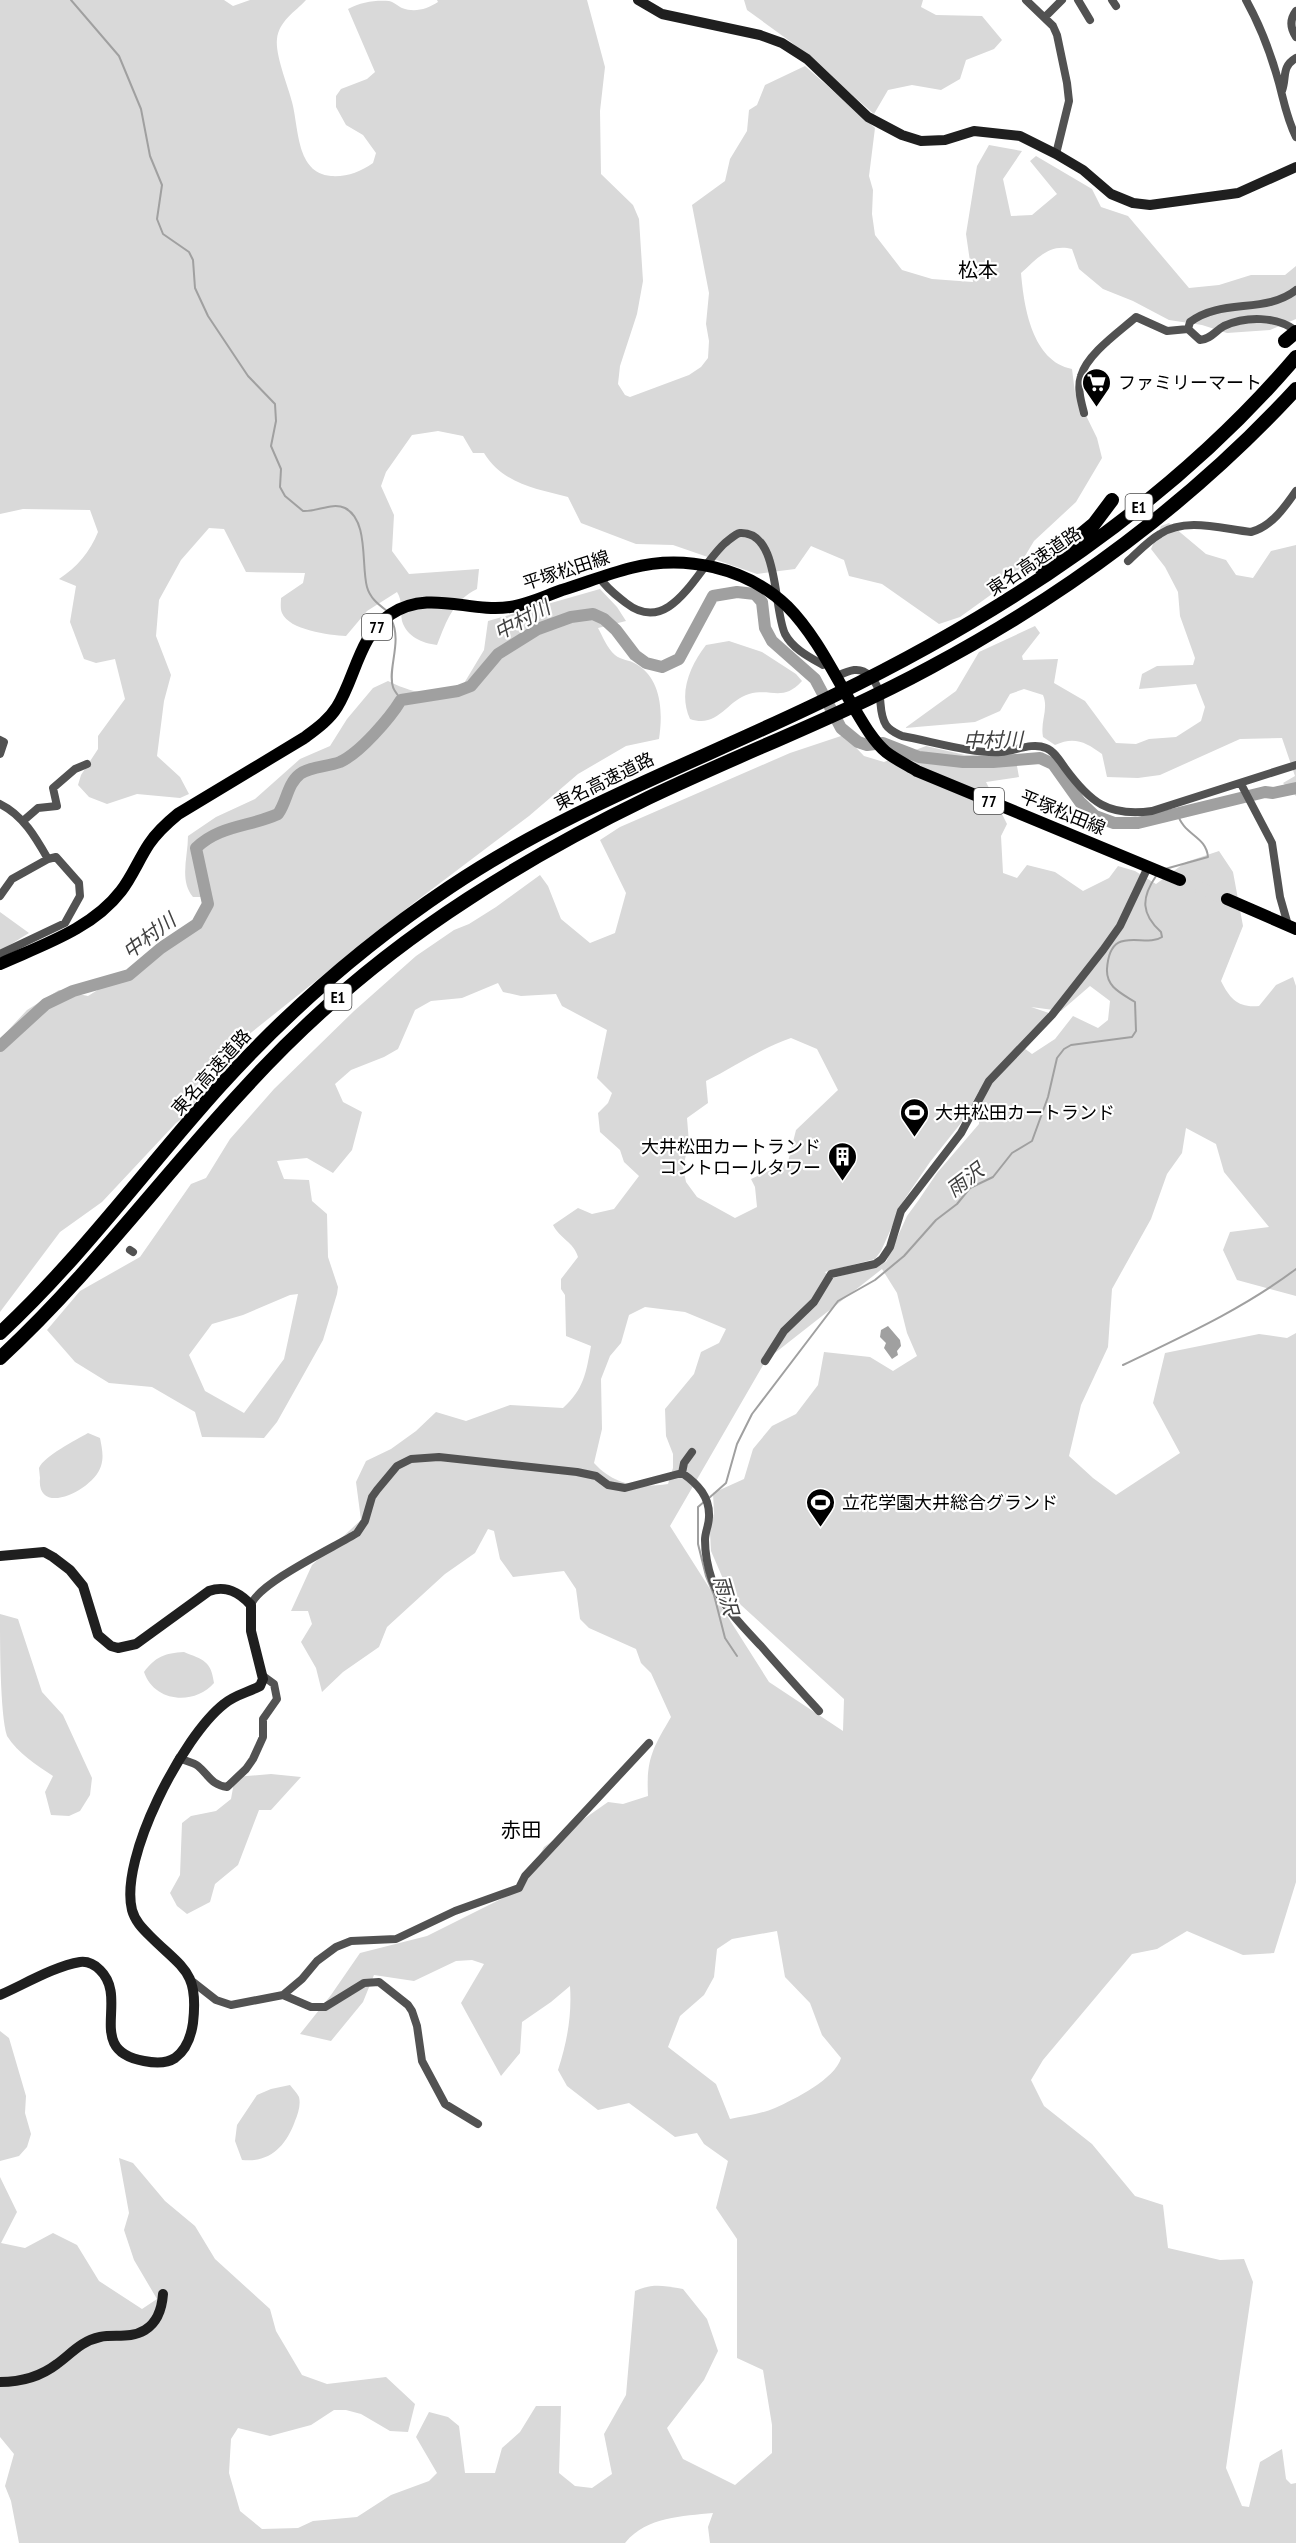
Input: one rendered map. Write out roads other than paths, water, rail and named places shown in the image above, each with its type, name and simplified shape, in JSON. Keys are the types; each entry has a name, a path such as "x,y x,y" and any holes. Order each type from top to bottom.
{"highway":[{"path":"1285,341 1293,329"},
{"name":"東名高速道路","path":"0,1332 65,1266 219,1087 266,1038 331,978 380,938 453,885 564,820 832,697 960,629 1035,583 1094,543 1217,440 1296,357"},
{"name":"東名高速道路","path":"0,1358 53,1307 83,1274 246,1086 321,1013 371,970 465,901 536,856 650,797 868,699 970,646 1029,609 1105,557 1227,458 1296,389"},
{"path":"1227,458 1259,433 1296,396"},
{"path":"960,629 1067,549 1094,524 1112,500"}],"main road":[{"name":"平塚松田線","path":"0,964 62,936 108,906 123,890 149,843 178,814 304,738 322,723 338,705 366,639 393,612 418,602 440,601 485,607 511,607 631,567 665,562 706,565 735,573 775,596 799,621 866,729 885,751 917,771 1180,880"},
{"path":"1227,899 1292,927"}],"street":[{"path":"638,0 662,14 760,35 782,43 807,59 868,117 902,135 921,141 945,140 974,131 1020,136 1083,170 1111,194 1133,203 1150,206 1238,193 1296,167"},
{"path":"1026,0 1031,7 1045,17 1057,35 1069,101 1056,154"},
{"path":"1045,17 1062,0"},
{"path":"1078,0 1090,20"},
{"path":"1246,0 1259,22 1282,93 1285,112 1296,137"},
{"path":"1296,11 1291,19 1296,37"},
{"path":"1282,93 1284,70 1288,63 1296,58"},
{"path":"1188,329 1190,322 1204,313 1273,301 1289,296 1296,290"},
{"path":"1084,413 1079,388 1081,374 1098,350 1136,317 1167,331 1188,329 1200,340 1207,339 1223,327 1242,321 1278,321 1293,329"},
{"path":"1128,561 1158,534 1173,527 1192,525 1251,532 1259,530 1285,507 1296,491"},
{"path":"600,578 607,588 635,610 647,614 660,613 676,602 706,565 734,536 740,533 754,536 765,548 771,562 779,620 786,636 798,650 823,665 827,663"},
{"path":"835,677 858,669 865,671 877,683 886,724 892,731 902,736 990,752 1031,746 1046,748 1059,758 1080,788 1091,799 1107,809 1131,814 1152,811 1243,786 1251,778 1296,765"},
{"path":"0,740 4,742 0,754"},
{"path":"23,821 38,808 57,806 53,788 75,769 87,764"},
{"path":"1243,786 1272,843 1278,890 1292,927"},
{"path":"0,804 9,808 23,821 48,859"},
{"path":"0,896 12,879 56,857 79,883 80,896 65,923 0,954"},
{"path":"765,1361 784,1331 810,1307 831,1274 875,1263 882,1258 890,1247 902,1211 961,1133 989,1081 1052,1015 1103,950 1120,926 1148,867"},
{"path":"682,1473 684,1463 692,1452"},
{"path":"649,1743 525,1876 519,1888 455,1911 396,1939 351,1941 336,1947 316,1961 302,1979 283,1995 231,2005 216,2000 193,1982 135,1919 131,1905 132,1880 143,1836 168,1778 179,1758 218,1709 230,1700 260,1686 263,1676 251,1631 251,1605 255,1596 269,1585 357,1533 365,1521 376,1490 397,1466 411,1459 439,1457 577,1472 596,1476 608,1485 626,1488 682,1473 694,1481 708,1504 709,1518 705,1552 720,1598 819,1711"},
{"path":"0,1556 44,1552 70,1570 83,1586 98,1635 117,1648 136,1644 209,1591 222,1588 233,1590 251,1605"},
{"path":"179,1758 195,1763 213,1783 224,1787 227,1787 246,1769 263,1737 263,1719 277,1698 274,1684 263,1676"},
{"path":"0,1995 73,1964 87,1962 93,1964 102,1971 109,1988 111,2034 116,2047 129,2058 163,2062 174,2059 188,2042 194,2011 193,1982"},
{"path":"283,1995 310,2007 325,2007 364,1983 379,1982 412,2012 417,2026 422,2061 445,2104 478,2124"},
{"path":"0,2382 12,2382 39,2375 57,2364 75,2348 100,2337 125,2337 146,2329 159,2314 163,2294"}],"waterway":[{"path":"71,0 119,56 141,109 150,156 162,185 157,219 163,234 189,252 193,260 195,288 208,316 248,376 275,404 276,421 271,446 281,469 280,487 285,496 303,511 340,506 353,514 361,533 368,591 387,611"},
{"name":"中村川","path":"0,1046 46,1004 73,991 129,975 161,948 197,924 208,904 196,848 205,840 278,814 292,783 300,774 309,769 340,762 348,757 374,734 401,700 458,691 471,686 498,654 538,629 571,617 593,614 604,619 616,630 635,655 646,663 662,667 679,659 713,596 737,592 755,594 762,602 765,628 772,641 815,679 841,728 858,742 867,745 883,743 919,757 963,762 1040,758 1053,764 1080,802 1095,816 1114,823 1138,823 1265,792 1273,793 1296,788"},
{"path":"391,619 396,636 392,680 394,689 401,700"},
{"name":"雨沢","path":"1165,869 1208,857 1203,844 1184,826 1177,812"},
{"name":"雨沢","path":"709,1498 726,1483 737,1444 752,1414 838,1301 875,1280 904,1256 936,1220 957,1204 970,1188 993,1177 1012,1153 1032,1141 1048,1097 1057,1058 1064,1049 1071,1045 1132,1037 1136,1031 1135,1002 1112,985 1107,969 1114,946 1121,941 1155,940 1162,937 1161,932 1150,919 1145,906 1148,891 1156,876"},
{"path":"1123,1365 1234,1309 1296,1269"},
{"name":"雨沢","path":"705,1501 698,1507 698,1544 725,1638 737,1656"}],"tunnel":[{"path":"1180,880 1227,899"}],"place":[{"name":"ファミリーマート","path":"1097,408"},
{"name":"大井松田カートランド","path":"914,1138"},
{"name":"大井松田カートランド コントロールタワー","path":"842,1182"},
{"name":"立花学園大井総合グランド","path":"821,1528"}],"district":[{"name":"松本","path":"978,270"},
{"name":"赤田","path":"521,1830"}]}
